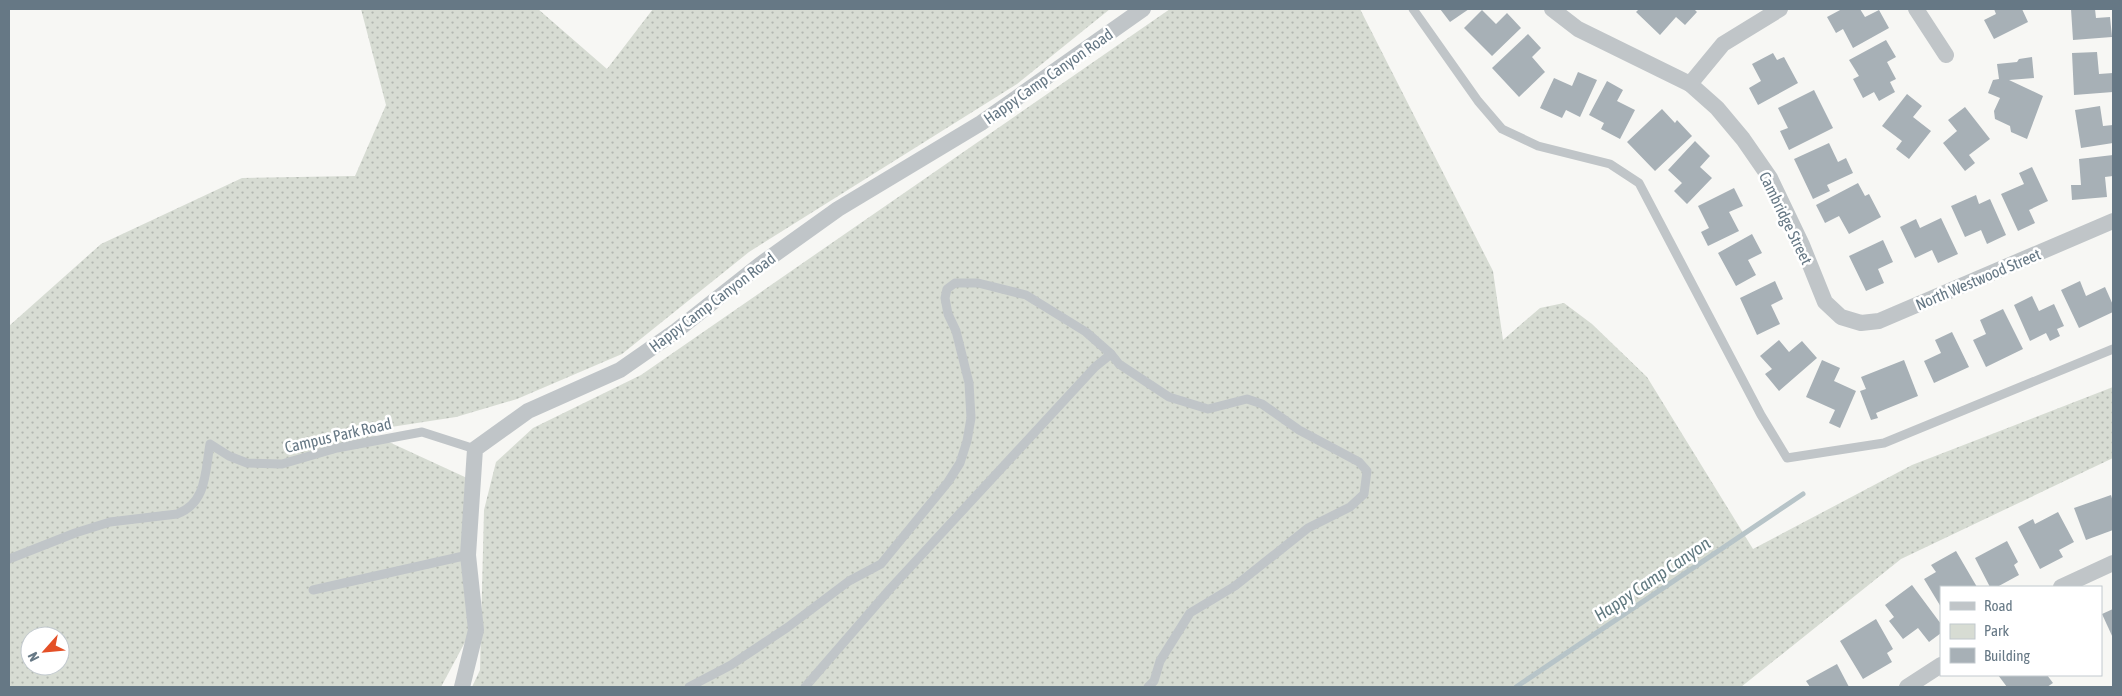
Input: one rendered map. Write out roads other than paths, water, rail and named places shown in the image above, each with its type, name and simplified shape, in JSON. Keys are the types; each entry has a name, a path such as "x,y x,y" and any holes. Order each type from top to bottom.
{"street":[{"name":"Happy Camp Canyon Road","path":"475,449 528,411 620,370 676,331 761,264 838,209 981,123 1143,9"},
{"name":"Cambridge Street","path":"1552,9 1578,29 1690,84 1717,108 1770,178 1802,245 1826,302 1841,317"},
{"path":"1690,84 1722,44 1780,9"},
{"path":"1916,9 1946,55"},
{"name":"North Westwood Street","path":"1841,317 1861,323 1879,321 2113,222"},
{"path":"462,687 476,630 468,555 475,449"},
{"path":"2063,586 2113,563"},
{"path":"1907,687 1940,666"}],"lane":[{"path":"1413,9 1478,101 1502,130 1538,146 1610,164 1639,182 1761,414 1787,458 1884,443 2113,349"},
{"path":"689,687 731,665 788,627 849,581 880,564 948,482 960,463 967,441 971,403 962,352 948,314 945,298 947,289 956,283 964,281 996,286 1026,295 1086,332 1111,354 1119,364 1169,397 1192,406 1208,409 1247,399 1262,404 1300,430 1359,462 1367,471 1364,494 1350,507 1308,528 1235,586 1190,613 1160,661 1154,681 1148,687"},
{"path":"805,687 890,589 1095,366 1111,354"},
{"name":"Campus Park Road","path":"9,559 74,533 110,522 177,514 186,511 200,498 210,444 229,456 247,462 282,464 337,448 422,432 475,449"},
{"path":"313,590 468,555"}],"waterway":[{"name":"Happy Camp Canyon","path":"1516,687 1803,494"}]}
